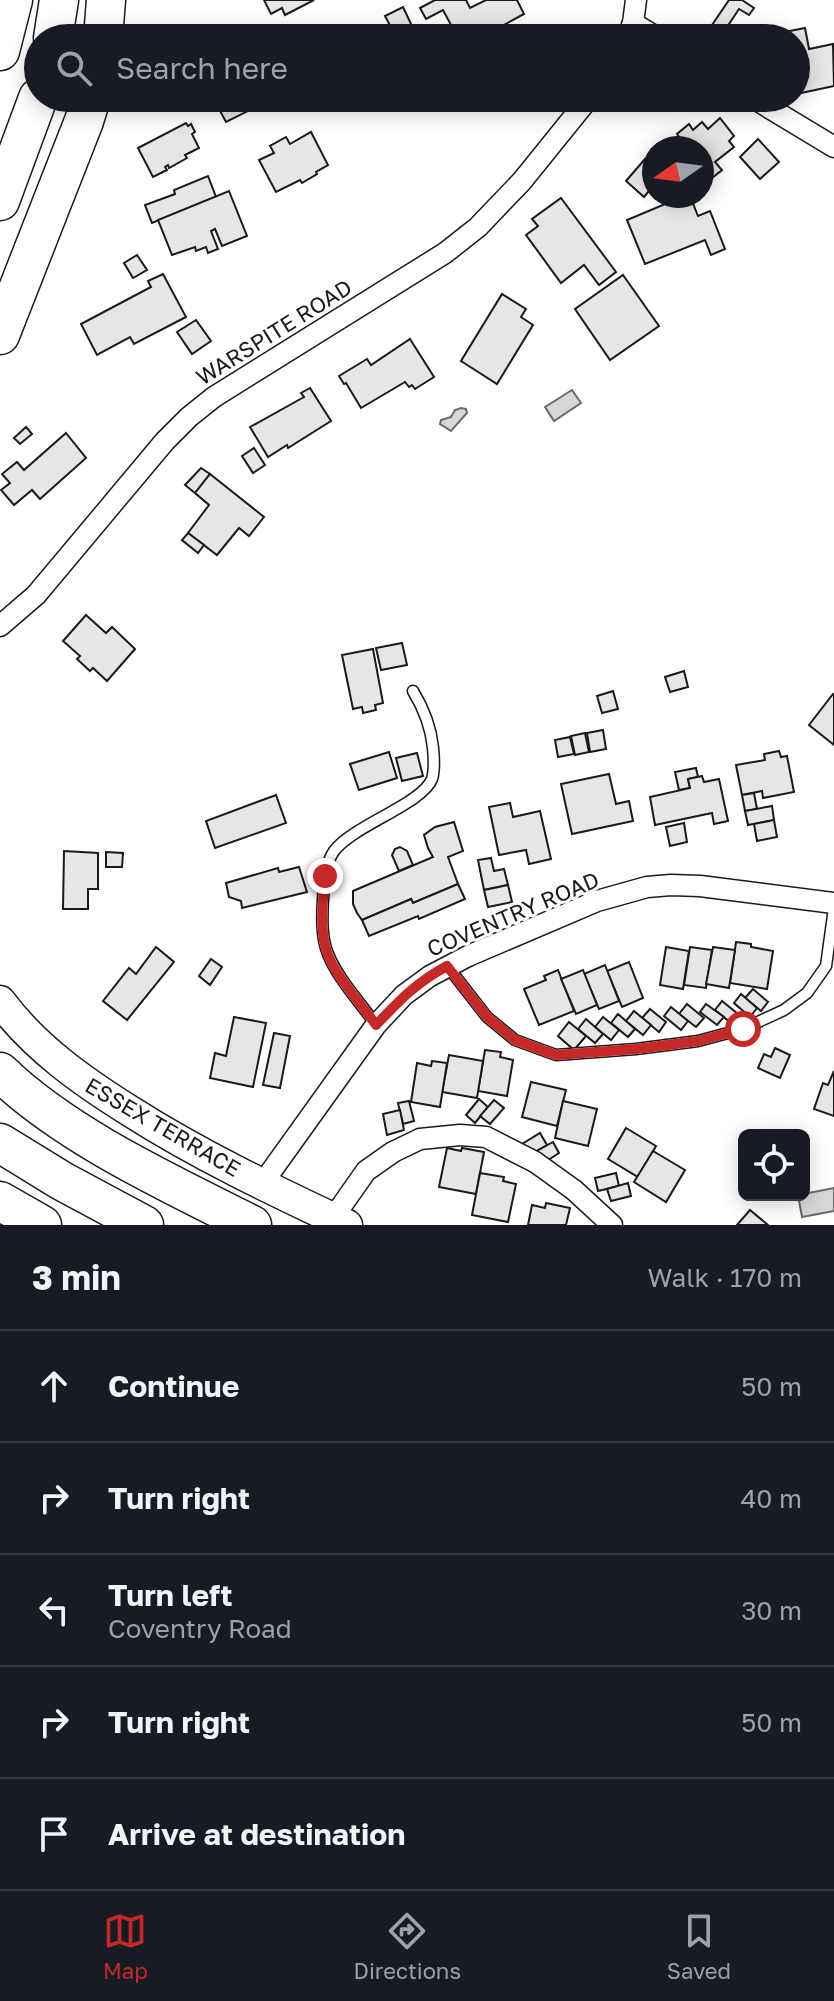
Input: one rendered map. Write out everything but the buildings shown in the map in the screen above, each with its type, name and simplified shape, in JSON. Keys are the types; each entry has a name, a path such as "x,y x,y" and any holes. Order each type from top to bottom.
{"highway":[{"path":"0,51 13,0"},
{"path":"55,24 59,0"},
{"path":"104,24 106,0"},
{"path":"0,201 33,112"},
{"path":"0,335 87,112"},
{"path":"0,1072 52,1114 95,1141 252,1225"},
{"path":"0,1143 144,1225"},
{"path":"0,1201 42,1225"}],"street":[{"path":"631,24 636,0"},
{"name":"WARSPITE ROAD","path":"0,626 36,595 165,441 189,417 214,397 445,253 478,227 522,181 578,112"},
{"path":"776,112 834,147"},
{"name":"COVENTRY ROAD","path":"262,1184 376,1025 404,995 447,966 597,901 647,887 700,886 834,906"},
{"name":"ESSEX TERRACE","path":"0,1001 20,1027 84,1082 163,1132 340,1222"},
{"path":"340,1222 366,1171 393,1152 420,1139 460,1135 486,1137 535,1162 574,1190 612,1225"}],"lane":[{"path":"376,1025 327,952 322,922 325,876 333,852 359,829 416,796 433,777 430,728 413,691"},
{"path":"447,966 487,1017 515,1040 556,1055 698,1041 743,1029 784,1010 807,993 826,966 834,906"}],"shaded area":[{"path":"572,390 581,403 554,421 545,407"},
{"path":"466,409 467,413 451,431 440,424 441,420 451,417 455,410"},
{"path":"834,1188 834,1211 802,1217 799,1201 810,1201 810,1193"}],"route":[{"path":"325,876 322,922 327,952 376,1025 404,995 447,966 487,1017 515,1040 556,1055 698,1041 743,1029"}]}
